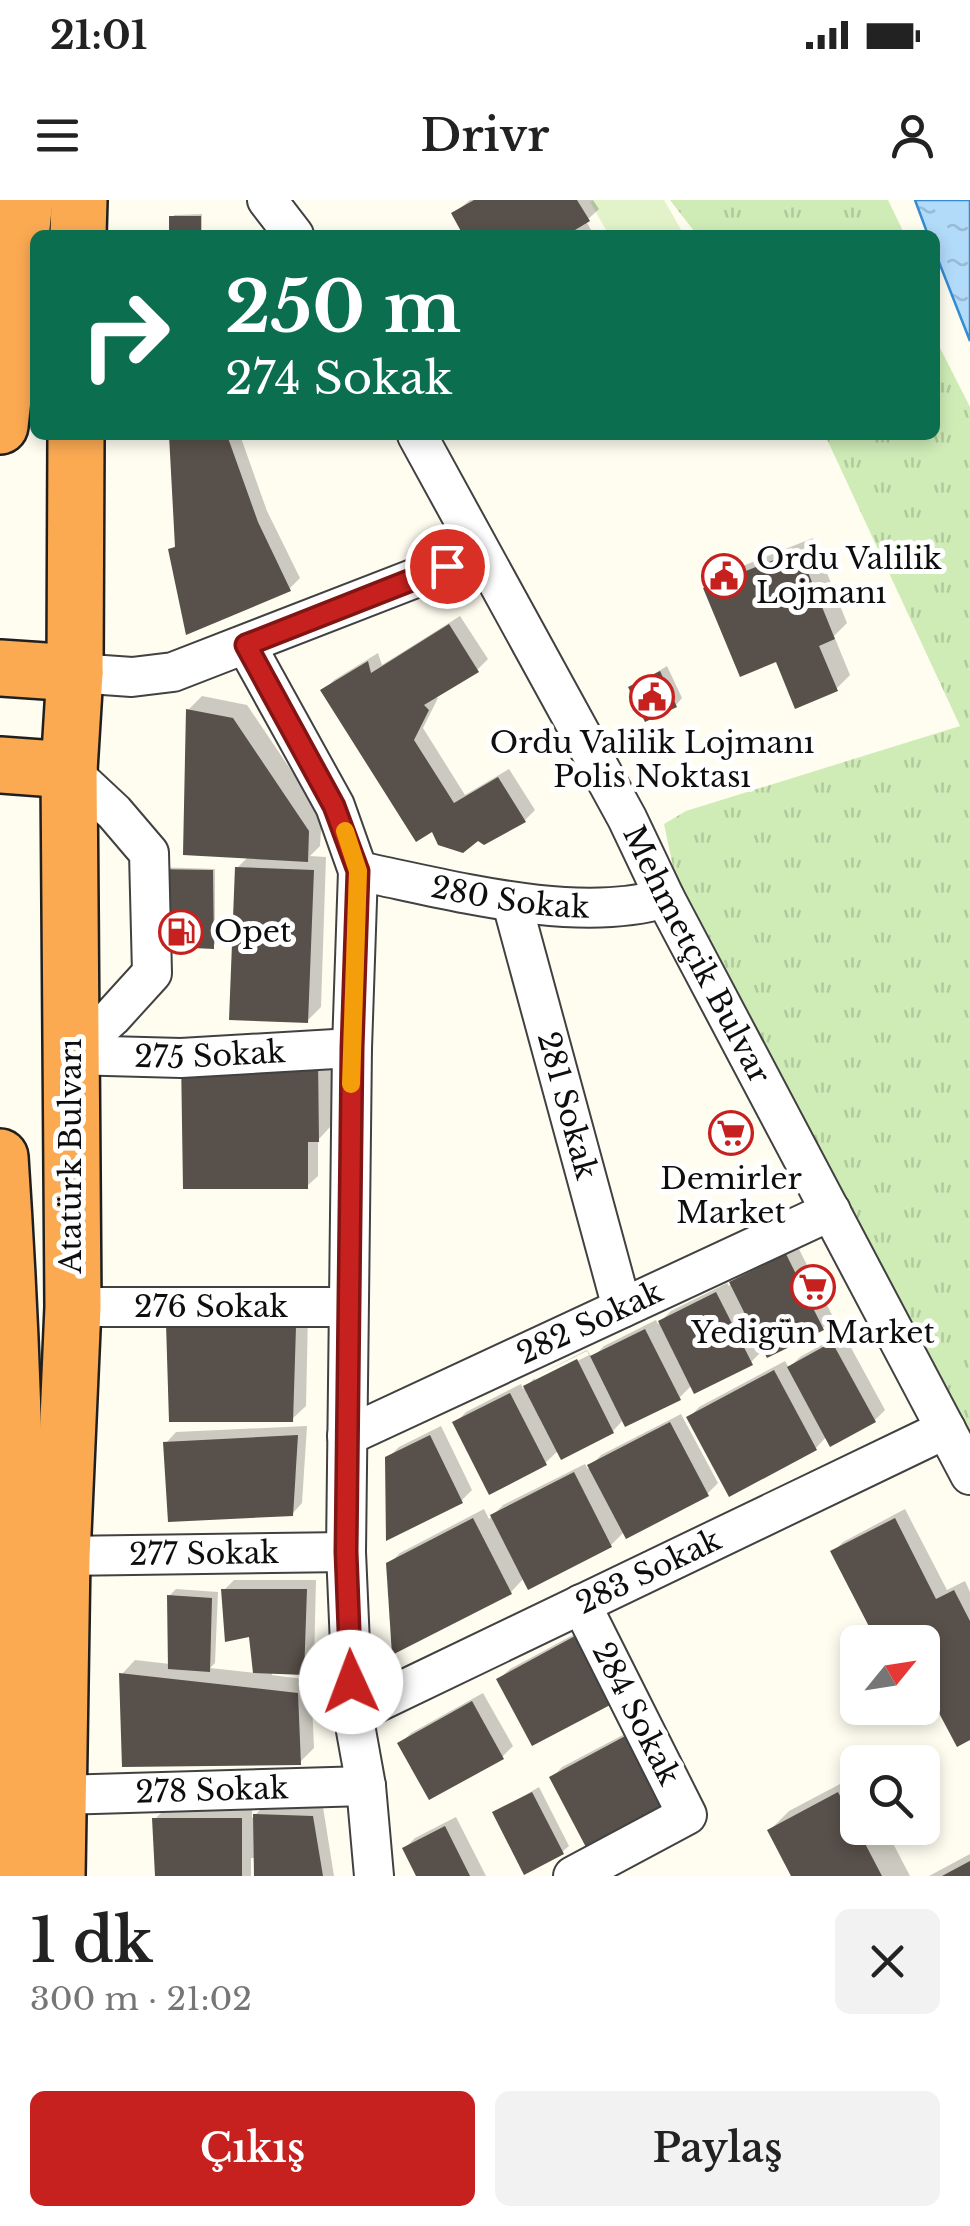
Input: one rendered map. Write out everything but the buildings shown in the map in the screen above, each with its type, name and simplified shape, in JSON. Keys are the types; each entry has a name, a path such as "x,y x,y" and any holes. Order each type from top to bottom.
{"highway":[{"path":"0,426 25,200"},
{"path":"78,200 78,230"},
{"name":"Atatürk Bulvarı","path":"57,1876 62,1556 73,1307 69,770 75,673 76,440"},
{"path":"0,668 75,673"},
{"path":"0,765 69,770"},
{"name":"Atatürk Bulvarı","path":"0,1157 16,1876"}],"street":[{"path":"267,200 290,230"},
{"name":"Mehmetçik Bulvar","path":"420,440 627,818 665,898 970,1475"},
{"path":"75,673 132,677 173,672 480,553"},
{"path":"246,645 334,806 358,871 346,1552 353,1714 366,1786 374,1876"},
{"path":"69,770 114,812 149,853 152,974 70,1055"},
{"name":"280 Sokak","path":"358,871 512,903 624,907 665,898"},
{"name":"281 Sokak","path":"512,903 622,1308"},
{"name":"275 Sokak","path":"70,1055 181,1058 352,1048"},
{"name":"282 Sokak","path":"347,1436 831,1211"},
{"name":"276 Sokak","path":"73,1307 348,1307"},
{"name":"283 Sokak","path":"353,1714 946,1429"},
{"name":"277 Sokak","path":"62,1556 346,1552"},
{"name":"284 Sokak","path":"573,1876 687,1815 582,1604"},
{"name":"278 Sokak","path":"60,1796 366,1786"}],"green space":[{"path":"664,200 681,230 606,230 590,202"},
{"path":"670,200 888,200 903,230 693,230"},
{"path":"940,348 970,407 970,1435 674,871 664,824 686,811 960,726 827,440 940,440"}],"water":[{"path":"915,200 970,200 970,341 940,265 940,230 926,230"}],"slow traffic":[{"path":"345,831 358,871 351,1084"}],"place":[{"name":"Ordu Valilik Lojmanı","path":"724,576"},
{"name":"Ordu Valilik Lojmanı Polis Noktası","path":"652,697"},
{"name":"Opet","path":"181,932"},
{"name":"Demirler Market","path":"731,1133"},
{"name":"Yedigün Market","path":"813,1287"}],"route":[{"path":"351,1682 346,1552 358,871 334,806 246,645 447,566"}]}
